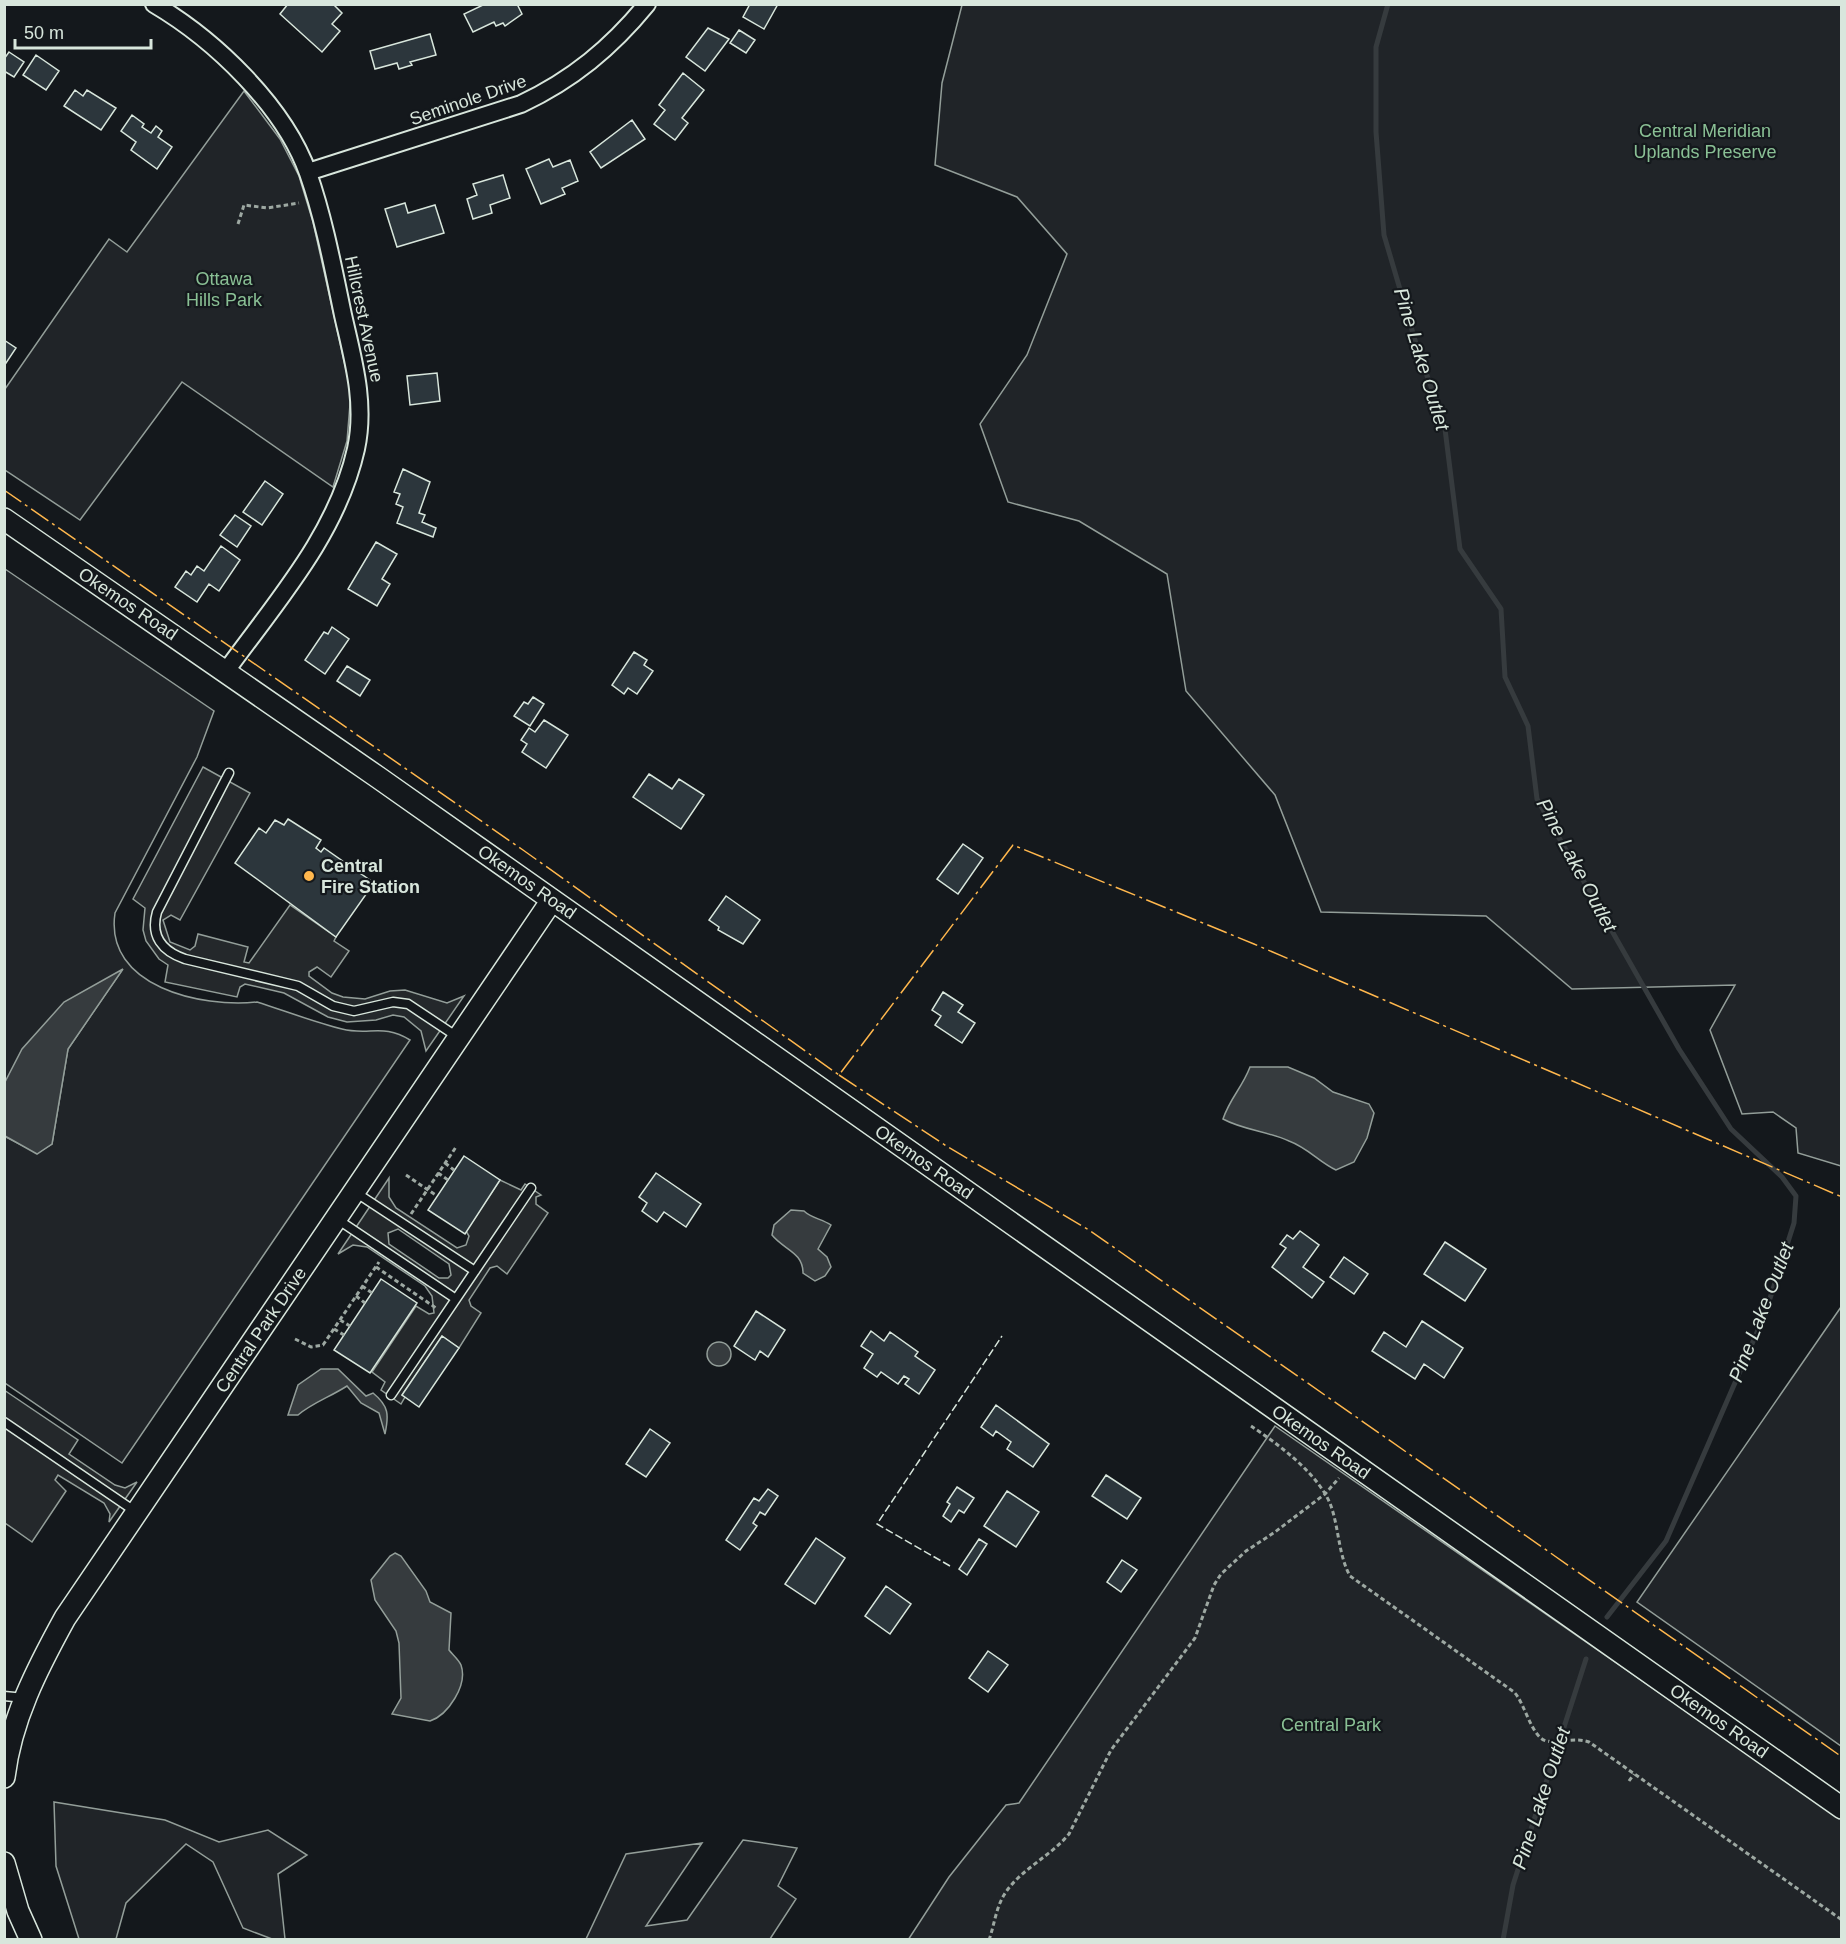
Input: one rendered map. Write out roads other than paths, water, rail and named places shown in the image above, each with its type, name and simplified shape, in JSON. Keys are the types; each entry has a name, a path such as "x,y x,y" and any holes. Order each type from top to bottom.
{"street":[{"name":"Hillcrest Avenue","path":"154,4 193,31 246,79 280,123 308,172 326,234 360,396 360,426 356,450 346,483 320,539 226,671"},
{"name":"Seminole Drive","path":"308,172 521,104 546,92 592,61 647,4"},
{"name":"Okemos Road","path":"4,519 226,671 1842,1808"},
{"name":"Central Park Drive","path":"4,1777 15,1725 15,1697 39,1665 65,1618 552,900"},
{"path":"4,1863 18,1911 31,1940"}],"lane":[{"path":"229,773 157,912 153,923 162,946 173,955 185,959 298,986 333,1006 354,1011 393,1002 408,1004 459,1038"},
{"path":"391,1395 531,1188"},
{"path":"355,1191 475,1271"},
{"path":"336,1219 456,1299"},
{"path":"4,1422 137,1512"}],"waterway":[{"name":"Pine Lake Outlet","path":"1388,4 1376,47 1376,132 1384,235 1420,357 1444,421 1460,549 1501,609 1505,677 1528,726 1537,799 1679,1049 1731,1129 1782,1177 1796,1196 1794,1223 1765,1314 1666,1541 1607,1617"},
{"name":"Pine Lake Outlet","path":"1503,1940 1513,1885 1586,1659"}],"place":[{"name":"Central Fire Station","path":"309,876"}],"park label":[{"name":"Central Meridian Uplands Preserve","path":"1705,141"},
{"name":"Ottawa Hills Park","path":"224,289"},
{"name":"Central Park","path":"1331,1725"}]}
